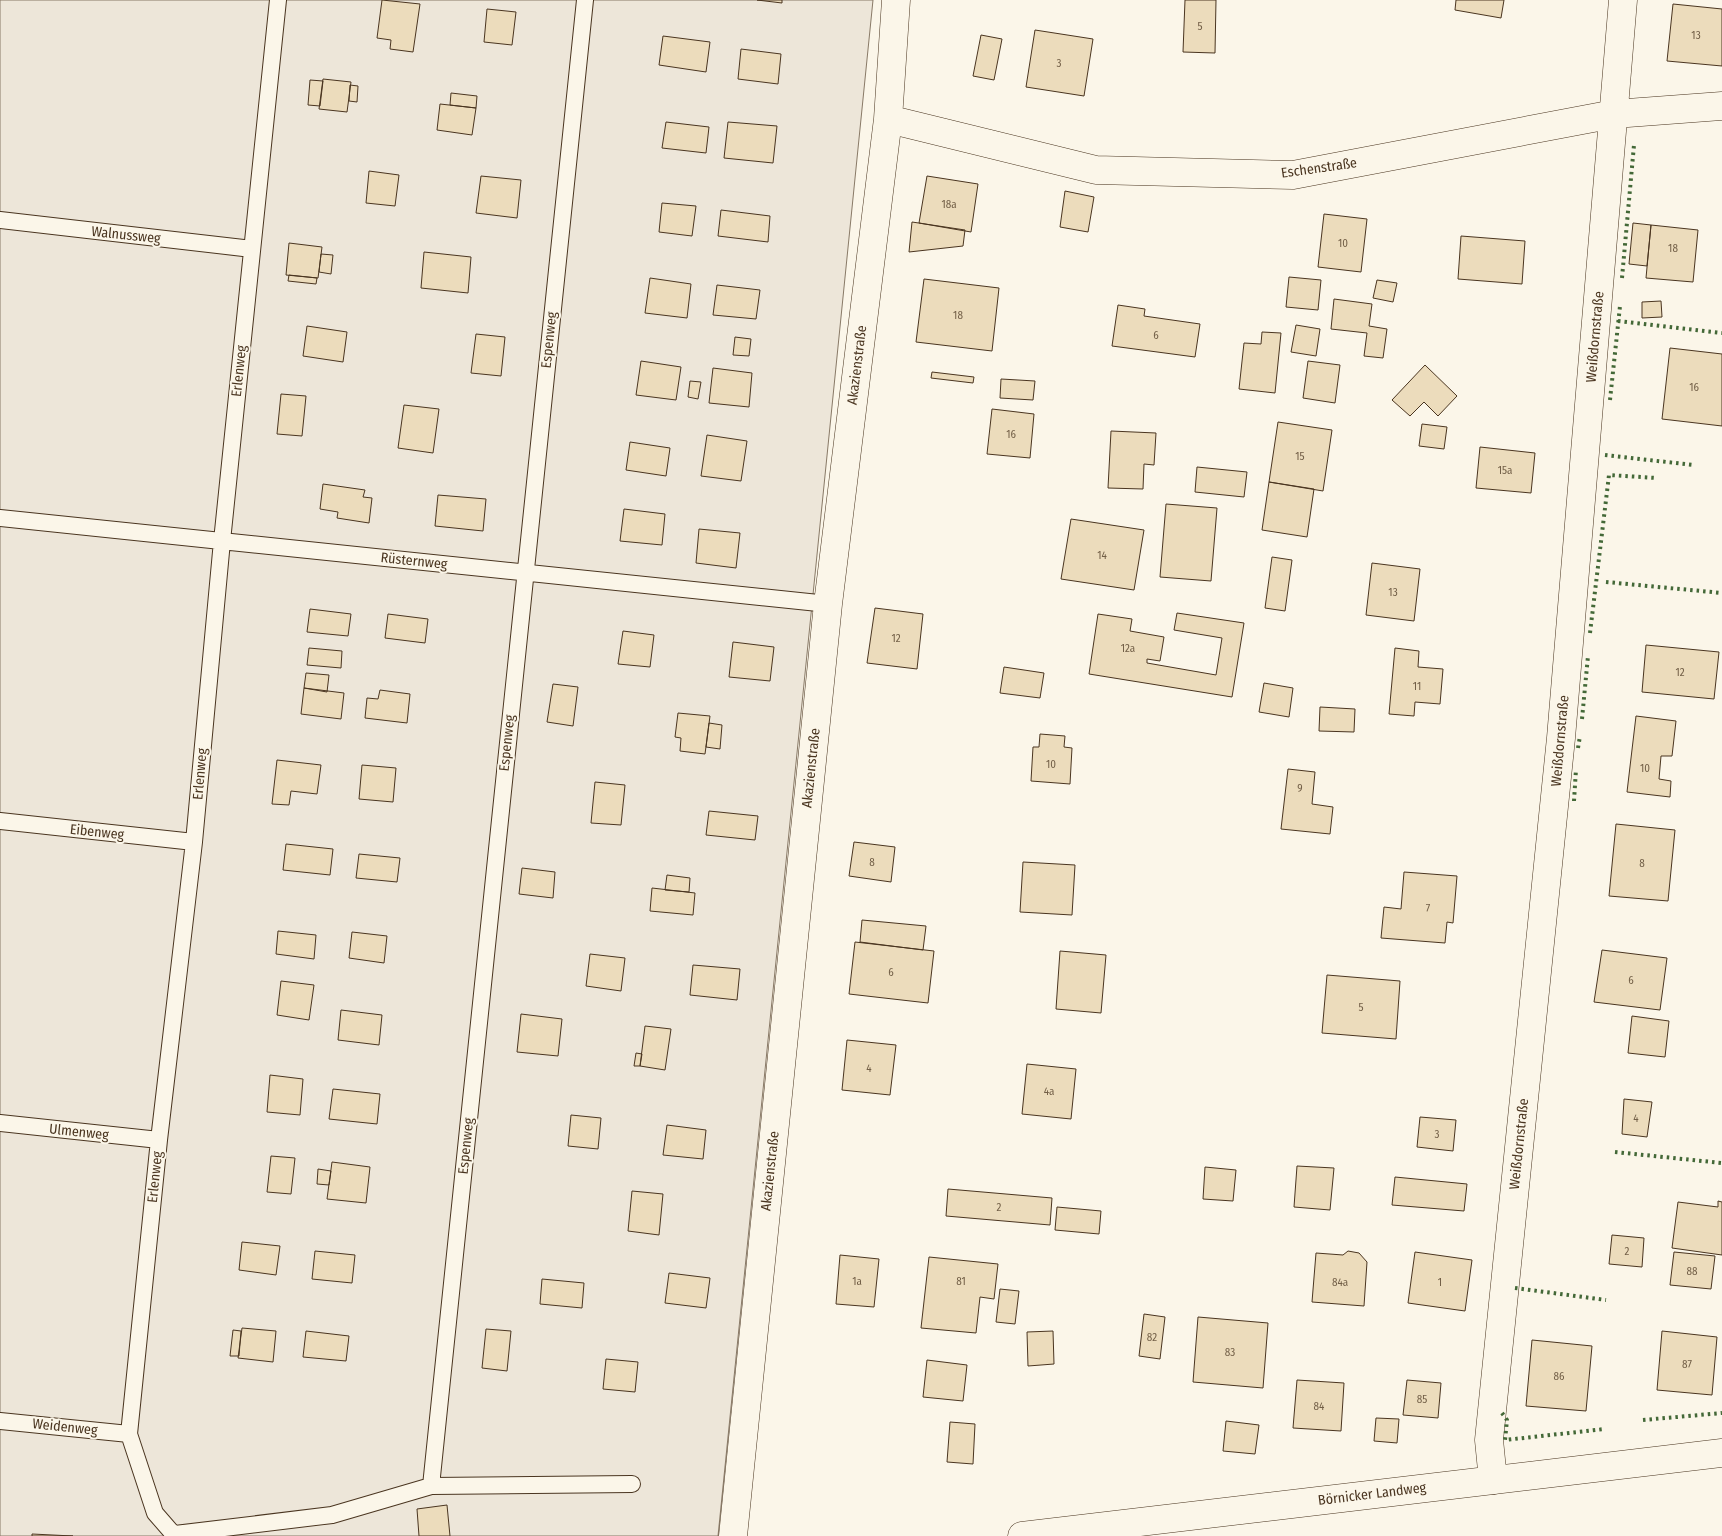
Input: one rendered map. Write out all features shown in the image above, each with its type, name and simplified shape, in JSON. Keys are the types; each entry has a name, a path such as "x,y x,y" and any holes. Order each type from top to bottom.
{"street":[{"name":"Akazienstraße","path":"733,1536 828,604 888,119 896,0"},
{"name":"Weißdornstraße","path":"1493,1480 1489,1440 1561,738 1624,0"},
{"name":"Eschenstraße","path":"888,119 1096,170 1293,174 1614,114 1722,106"},
{"name":"Börnicker Landweg","path":"1022,1536 1722,1453"}],"lane":[{"name":"Erlenweg","path":"175,1535 155,1513 129,1434 159,1140 194,842 222,542 278,0"},
{"name":"Espenweg","path":"431,1486 524,572 585,0"},
{"name":"Walnussweg","path":"0,220 252,249"},
{"name":"Rüsternweg","path":"0,518 828,604"},
{"name":"Eibenweg","path":"0,821 194,842"},
{"name":"Ulmenweg","path":"0,1123 159,1140"},
{"name":"Weidenweg","path":"0,1421 129,1434"},
{"path":"175,1535 332,1515 431,1486 632,1484"}],"shaded area":[{"path":"0,0 873,0 718,1536 0,1536"}],"building":[{"path":"382,0 420,4 413,52 390,49 391,40 377,38"},
{"path":"757,0 782,0 782,3"},
{"path":"1185,0 1216,0 1215,53 1183,52"},
{"path":"1456,0 1504,0 1501,18 1455,10"},
{"path":"1673,4 1722,9 1722,66 1667,61"},
{"path":"487,9 516,12 512,45 484,42"},
{"path":"1035,30 1093,39 1084,96 1026,87"},
{"path":"981,35 1002,39 994,80 973,76"},
{"path":"663,36 710,42 706,72 659,65"},
{"path":"741,49 781,54 778,84 738,79"},
{"path":"323,79 351,82 347,112 319,109"},
{"path":"310,80 323,81 320,106 308,105"},
{"path":"350,85 358,86 357,102 349,101"},
{"path":"451,93 477,96 476,108 450,105"},
{"path":"440,104 476,108 472,135 437,130"},
{"path":"666,122 709,127 706,153 662,148"},
{"path":"728,122 777,126 773,163 724,158"},
{"path":"369,171 399,175 395,206 366,203"},
{"path":"481,176 521,180 517,218 476,213"},
{"path":"927,176 978,184 971,232 919,223"},
{"path":"1065,191 1094,197 1088,232 1060,227"},
{"path":"662,203 696,206 692,236 659,232"},
{"path":"721,210 770,216 768,242 718,236"},
{"path":"1324,214 1367,219 1361,272 1318,267"},
{"path":"912,222 965,230 963,246 909,252"},
{"path":"1633,223 1651,225 1647,266 1629,264"},
{"path":"1651,225 1698,230 1693,282 1646,278"},
{"path":"1461,236 1525,241 1522,284 1458,279"},
{"path":"289,243 322,247 318,278 286,275"},
{"path":"424,252 471,257 468,293 421,288"},
{"path":"321,254 333,255 331,274 319,272"},
{"path":"289,275 317,278 316,284 288,281"},
{"path":"1289,277 1321,280 1318,310 1286,307"},
{"path":"650,278 691,284 687,318 645,313"},
{"path":"924,279 999,288 992,351 916,342"},
{"path":"1377,280 1397,283 1393,302 1373,298"},
{"path":"717,285 760,290 756,319 713,315"},
{"path":"1334,299 1372,304 1369,326 1387,329 1383,358 1364,356 1367,333 1331,329"},
{"path":"1661,301 1662,317 1642,318 1642,302"},
{"path":"1118,305 1145,309 1144,316 1200,324 1195,357 1112,346"},
{"path":"1296,325 1320,329 1316,356 1291,352"},
{"path":"307,326 347,332 343,362 303,356"},
{"path":"1262,332 1281,333 1275,393 1239,389 1244,343 1261,344"},
{"path":"476,334 505,337 501,376 471,373"},
{"path":"735,337 751,339 749,356 733,355"},
{"path":"1670,348 1722,354 1722,426 1662,419"},
{"path":"641,361 681,367 676,400 636,395"},
{"path":"1308,361 1340,365 1335,403 1303,398"},
{"path":"1425,365 1457,396 1438,416 1424,402 1410,416 1392,400"},
{"path":"713,368 752,373 749,407 709,403"},
{"path":"932,372 974,377 973,383 931,378"},
{"path":"1001,379 1035,381 1033,400 1000,398"},
{"path":"690,381 701,382 698,399 688,397"},
{"path":"281,394 306,396 302,436 277,434"},
{"path":"404,405 439,409 433,453 398,448"},
{"path":"992,409 1034,414 1030,458 987,454"},
{"path":"1278,422 1332,430 1323,491 1269,482"},
{"path":"1422,424 1447,427 1444,449 1419,446"},
{"path":"1111,431 1156,433 1154,465 1144,464 1143,489 1108,488"},
{"path":"707,435 747,441 741,481 701,476"},
{"path":"630,442 670,448 666,476 626,470"},
{"path":"1480,447 1535,453 1531,493 1476,488"},
{"path":"1197,467 1247,472 1244,497 1195,492"},
{"path":"1269,482 1314,489 1307,537 1262,530"},
{"path":"323,484 365,490 363,497 372,498 369,523 337,518 338,512 320,509"},
{"path":"438,495 486,499 483,531 435,526"},
{"path":"1166,504 1217,508 1211,581 1160,577"},
{"path":"624,509 665,514 662,545 620,541"},
{"path":"1071,519 1144,530 1134,590 1061,579"},
{"path":"699,529 740,533 736,568 696,563"},
{"path":"1272,557 1292,560 1285,611 1265,608"},
{"path":"1372,563 1420,569 1414,621 1366,615"},
{"path":"875,608 923,614 917,669 867,663"},
{"path":"310,609 351,614 348,636 307,632"},
{"path":"1177,613 1244,623 1232,697 1089,674 1098,614 1132,619 1130,631 1164,637 1160,661 1147,659 1147,663 1216,675 1222,638 1174,630"},
{"path":"388,614 428,619 425,643 385,638"},
{"path":"623,631 654,635 650,667 618,664"},
{"path":"733,642 774,647 770,681 729,677"},
{"path":"1646,645 1719,652 1714,699 1642,692"},
{"path":"309,648 342,651 341,668 307,665"},
{"path":"1395,648 1419,651 1418,667 1443,669 1440,704 1415,702 1414,716 1389,714"},
{"path":"1004,667 1044,673 1040,698 1000,693"},
{"path":"306,673 329,675 327,692 304,688"},
{"path":"1264,683 1293,688 1289,717 1259,712"},
{"path":"553,684 578,687 573,726 547,722"},
{"path":"304,688 344,693 341,719 301,714"},
{"path":"380,690 410,694 407,723 365,718 367,698 378,699"},
{"path":"1320,707 1355,709 1354,732 1319,731"},
{"path":"678,713 710,716 705,754 680,751 681,738 675,737"},
{"path":"1636,716 1676,721 1672,756 1661,756 1659,779 1671,781 1670,797 1627,792"},
{"path":"709,723 722,725 720,749 706,747"},
{"path":"1040,734 1065,736 1064,747 1072,748 1070,784 1031,781 1033,747 1039,747"},
{"path":"277,760 321,765 317,794 291,791 289,805 272,804"},
{"path":"362,765 396,768 393,802 359,799"},
{"path":"1288,769 1315,772 1312,804 1333,807 1330,834 1281,829"},
{"path":"595,782 625,785 621,825 591,823"},
{"path":"709,811 758,816 755,840 706,835"},
{"path":"1616,824 1675,830 1668,901 1609,896"},
{"path":"854,842 895,847 891,882 849,876"},
{"path":"286,844 333,849 330,875 283,870"},
{"path":"359,854 400,858 397,882 356,878"},
{"path":"1023,862 1075,865 1072,915 1020,912"},
{"path":"522,868 555,872 553,898 519,894"},
{"path":"1404,872 1457,876 1453,923 1447,922 1445,943 1381,938 1384,907 1401,909"},
{"path":"667,875 690,878 689,892 665,890"},
{"path":"652,888 695,893 693,915 650,911"},
{"path":"862,920 926,926 923,950 860,942"},
{"path":"278,931 316,935 314,959 276,954"},
{"path":"352,932 387,936 384,963 349,958"},
{"path":"855,942 934,951 928,1003 849,994"},
{"path":"1602,950 1667,958 1660,1010 1594,1002"},
{"path":"1060,951 1106,955 1101,1013 1056,1009"},
{"path":"590,954 625,958 621,991 586,986"},
{"path":"693,965 740,969 737,1000 690,995"},
{"path":"1327,975 1400,981 1396,1039 1322,1033"},
{"path":"281,981 314,985 309,1020 277,1015"},
{"path":"341,1010 382,1015 379,1045 338,1040"},
{"path":"521,1014 562,1019 558,1056 517,1052"},
{"path":"1632,1016 1669,1021 1665,1057 1628,1053"},
{"path":"645,1026 671,1029 665,1070 640,1066"},
{"path":"847,1040 896,1045 890,1095 842,1090"},
{"path":"636,1053 642,1054 640,1066 634,1066"},
{"path":"1027,1064 1076,1069 1071,1119 1022,1114"},
{"path":"270,1075 303,1079 300,1115 267,1112"},
{"path":"333,1089 380,1094 377,1124 329,1119"},
{"path":"1624,1099 1652,1102 1647,1137 1622,1134"},
{"path":"571,1115 601,1118 598,1149 568,1146"},
{"path":"1420,1117 1456,1120 1453,1151 1417,1147"},
{"path":"667,1125 706,1130 703,1159 663,1155"},
{"path":"271,1156 295,1158 291,1194 267,1192"},
{"path":"332,1162 370,1167 366,1203 327,1199"},
{"path":"1297,1166 1334,1168 1330,1210 1294,1207"},
{"path":"1205,1167 1236,1170 1233,1201 1203,1199"},
{"path":"318,1169 331,1171 329,1185 317,1184"},
{"path":"1395,1177 1467,1184 1464,1211 1392,1205"},
{"path":"948,1189 1052,1198 1050,1225 946,1216"},
{"path":"632,1191 663,1194 659,1235 628,1231"},
{"path":"1718,1201 1722,1202 1722,1255 1672,1248 1678,1202 1718,1207"},
{"path":"1057,1207 1101,1211 1099,1234 1055,1230"},
{"path":"1612,1235 1644,1238 1642,1267 1609,1264"},
{"path":"242,1242 280,1246 276,1275 239,1270"},
{"path":"315,1251 355,1255 352,1283 312,1279"},
{"path":"1348,1251 1359,1253 1367,1262 1364,1306 1312,1302 1316,1253 1343,1255"},
{"path":"1415,1252 1472,1260 1465,1311 1408,1303"},
{"path":"1674,1252 1715,1256 1711,1289 1670,1285"},
{"path":"840,1255 879,1259 874,1307 836,1304"},
{"path":"929,1257 998,1264 994,1299 980,1297 976,1333 921,1328"},
{"path":"669,1273 710,1278 706,1308 665,1303"},
{"path":"542,1279 584,1283 582,1308 540,1304"},
{"path":"1000,1289 1019,1291 1015,1324 996,1322"},
{"path":"1144,1314 1165,1317 1160,1359 1139,1356"},
{"path":"1198,1317 1268,1323 1263,1388 1193,1382"},
{"path":"242,1328 276,1331 273,1362 238,1358"},
{"path":"486,1329 511,1331 507,1371 482,1368"},
{"path":"233,1330 241,1331 239,1356 230,1356"},
{"path":"306,1331 349,1336 346,1361 303,1357"},
{"path":"1053,1331 1054,1364 1028,1366 1027,1332"},
{"path":"1662,1331 1717,1337 1712,1395 1657,1390"},
{"path":"1532,1340 1592,1346 1586,1411 1526,1406"},
{"path":"606,1359 638,1362 635,1392 603,1389"},
{"path":"927,1360 967,1365 963,1401 923,1397"},
{"path":"1297,1380 1344,1383 1341,1431 1293,1428"},
{"path":"1407,1380 1441,1383 1438,1418 1403,1415"},
{"path":"1376,1418 1399,1419 1397,1443 1374,1441"},
{"path":"1226,1421 1259,1425 1255,1454 1223,1451"},
{"path":"950,1422 975,1424 973,1464 947,1462"},
{"path":"447,1505 450,1536 419,1536 417,1509"},
{"path":"32,1534 73,1536 32,1536"}],"hedge":[{"path":"1622,278 1634,145"},
{"path":"1610,400 1620,306"},
{"path":"1618,321 1722,333"},
{"path":"1605,455 1693,465"},
{"path":"1590,633 1609,475 1656,478"},
{"path":"1606,582 1722,593"},
{"path":"1582,719 1588,656"},
{"path":"1578,748 1580,736"},
{"path":"1574,801 1576,769"},
{"path":"1615,1152 1722,1163"},
{"path":"1515,1288 1606,1300"},
{"path":"1502,1413 1507,1420 1505,1440 1605,1429"},
{"path":"1643,1420 1722,1413"}]}
